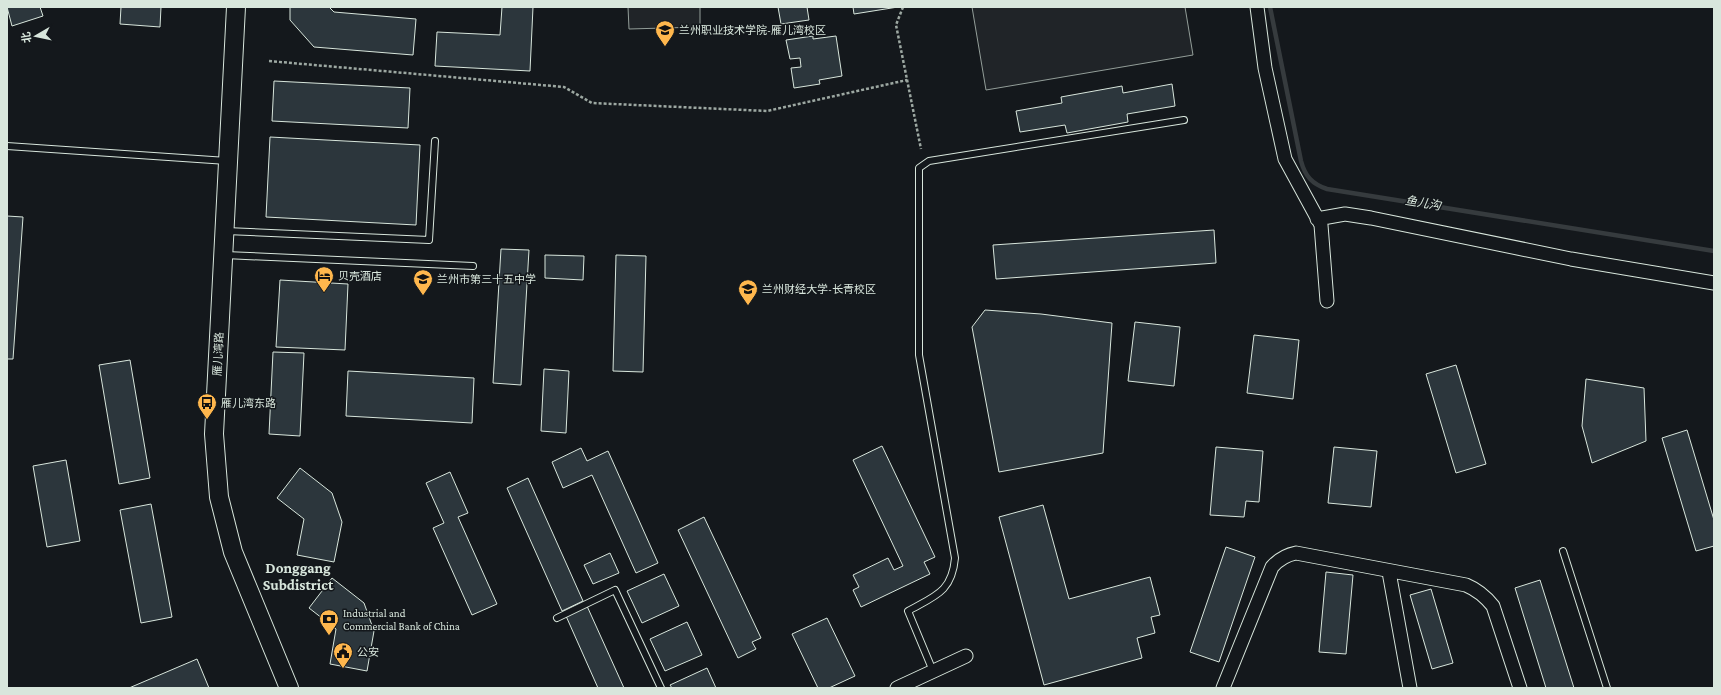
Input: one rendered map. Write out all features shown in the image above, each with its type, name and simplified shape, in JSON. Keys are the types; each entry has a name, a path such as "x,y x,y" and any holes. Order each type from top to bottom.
{"main road":[{"name":"雁儿湾路","path":"236,7 214,434 219,497 233,552 289,688"}],"street":[{"path":"1257,7 1265,68 1285,159 1321,225 1327,301"},
{"path":"1317,218 1345,214 1371,218 1571,259 1714,283"},
{"path":"1223,688 1272,567 1278,560 1287,555 1296,553 1389,572 1466,584 1477,589 1493,606 1520,688"},
{"path":"1389,572 1410,688"},
{"path":"897,688 966,656"}],"lane":[{"path":"932,671 908,611 941,593 949,583 954,571 955,558 919,355 919,168 929,162 1184,120"},
{"path":"225,230 429,240 435,141"},
{"path":"7,146 228,161"},
{"path":"223,255 474,266"},
{"path":"1563,551 1607,688"},
{"path":"557,618 615,590 661,688"}],"path":[{"path":"903,7 896,25 921,149"},
{"path":"269,61 564,87 592,103 767,111 907,80"}],"shaded area":[{"path":"628,7 700,7 700,27 629,29"},
{"path":"972,7 1185,7 1193,55 986,90"}],"building":[{"path":"7,7 40,7 43,16 12,26"},
{"path":"121,7 161,7 160,27 120,24"},
{"path":"290,7 329,7 334,12 416,19 413,55 314,47 290,20"},
{"path":"502,7 533,7 530,71 435,66 437,32 500,35"},
{"path":"778,7 807,7 809,20 781,24"},
{"path":"853,7 898,7 854,14"},
{"path":"813,36 813,39 836,36 842,76 819,80 820,84 794,88 791,68 801,67 800,58 790,59 786,40"},
{"path":"274,81 410,88 408,128 272,121"},
{"path":"1172,84 1175,106 1127,114 1128,122 1067,133 1065,125 1020,132 1016,111 1062,103 1061,97 1122,86 1123,93"},
{"path":"270,137 420,145 416,225 266,217"},
{"path":"7,216 23,217 13,359 7,359"},
{"path":"1214,230 1216,263 996,279 993,245"},
{"path":"501,249 529,250 521,385 493,383"},
{"path":"545,255 584,256 583,280 545,278"},
{"path":"616,255 646,256 643,372 613,371"},
{"path":"280,280 348,284 345,350 276,347"},
{"path":"985,310 1041,314 1112,323 1103,453 999,472 972,327"},
{"path":"1135,322 1180,327 1174,386 1128,381"},
{"path":"1254,335 1299,340 1293,399 1247,393"},
{"path":"273,352 304,353 300,436 269,434"},
{"path":"130,360 150,478 119,484 99,365"},
{"path":"1456,365 1486,464 1456,473 1426,374"},
{"path":"544,369 569,371 566,433 541,431"},
{"path":"348,371 474,378 472,423 346,416"},
{"path":"1586,379 1644,388 1646,441 1592,463 1582,426"},
{"path":"1687,430 1714,520 1714,546 1696,551 1662,438"},
{"path":"882,446 935,557 924,562 930,574 861,607 853,590 859,587 853,575 888,558 894,570 903,566 853,460"},
{"path":"1216,447 1263,451 1259,502 1246,501 1244,517 1210,515"},
{"path":"1334,447 1377,451 1371,507 1328,503"},
{"path":"581,448 587,461 608,451 658,563 636,573 592,475 563,488 552,462"},
{"path":"66,460 80,541 47,547 33,466"},
{"path":"300,468 332,493 342,522 334,562 297,555 304,519 277,498"},
{"path":"450,472 468,513 458,517 497,604 472,615 433,528 444,523 426,483"},
{"path":"528,478 583,601 562,611 507,488"},
{"path":"151,504 172,617 141,623 120,510"},
{"path":"1043,505 1069,599 1150,577 1160,615 1151,617 1155,633 1137,638 1142,658 1044,685 999,517"},
{"path":"704,517 761,638 752,642 756,649 738,658 678,530"},
{"path":"1226,547 1255,557 1219,662 1190,652"},
{"path":"610,553 619,573 593,584 584,565"},
{"path":"1326,572 1353,575 1346,654 1319,652"},
{"path":"664,574 679,606 642,623 627,591"},
{"path":"332,578 364,603 374,631 367,671 330,664 336,629 309,608"},
{"path":"1540,580 1574,688 1546,688 1515,588"},
{"path":"1431,589 1453,663 1432,669 1410,595"},
{"path":"587,606 624,688 598,688 566,616"},
{"path":"827,618 855,676 829,688 818,688 792,634"},
{"path":"687,622 702,655 665,671 650,639"},
{"path":"197,659 209,688 129,688"},
{"path":"707,668 716,688 672,688 670,685"}],"waterway":[{"name":"鱼儿沟","path":"1270,7 1301,161 1307,175 1317,185 1327,189 1714,251"}],"place":[{"name":"兰州职业技术学院-雁儿湾校区","path":"665,47"},
{"name":"贝壳酒店","path":"324,293"},
{"name":"兰州市第三十五中学","path":"423,296"},
{"name":"兰州财经大学-长青校区","path":"748,306"},
{"name":"雁儿湾东路","path":"207,420"},
{"name":"Industrial and Commercial Bank of China","path":"329,636"},
{"name":"公安","path":"343,669"}],"district":[{"name":"Donggang Subdistrict","path":"298,576"}]}
